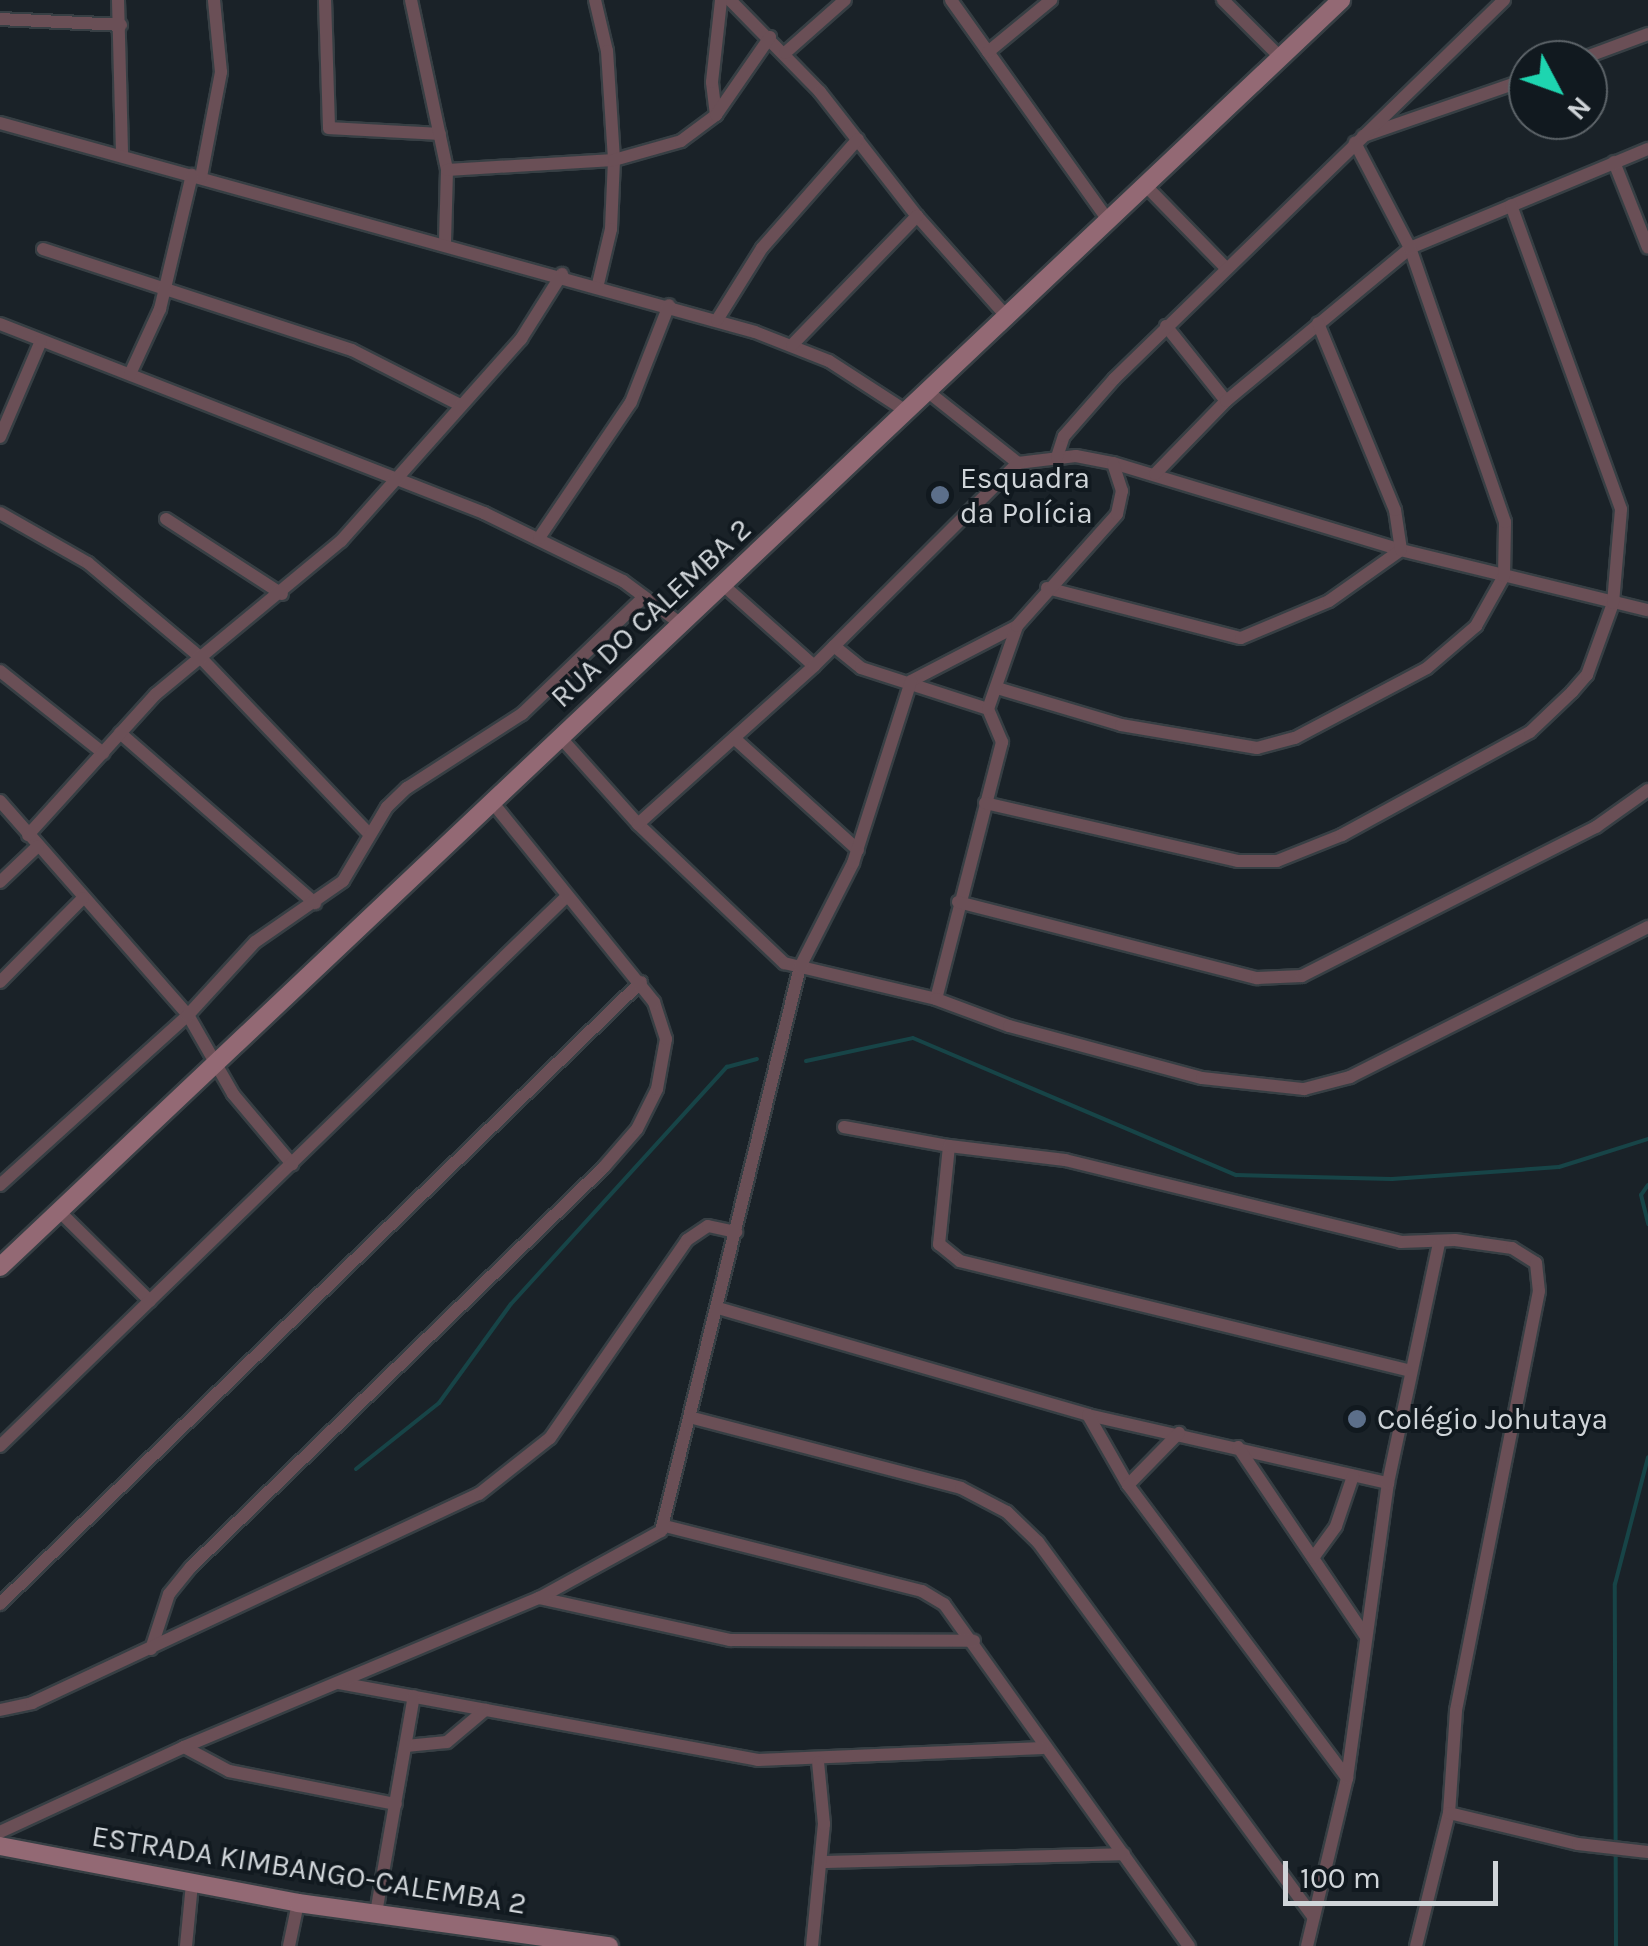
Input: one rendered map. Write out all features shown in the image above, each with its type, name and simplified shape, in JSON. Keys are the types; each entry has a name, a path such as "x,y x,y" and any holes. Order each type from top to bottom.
{"main road":[{"name":"RUA DO CALEMBA 2","path":"0,1267 1341,0"},
{"name":"ESTRADA KIMBANGO-CALEMBA 2","path":"0,1846 298,1903 609,1946"}],"street":[{"path":"118,0 122,156"},
{"path":"130,374 167,286 221,72 214,0"},
{"path":"325,0 328,128 440,134"},
{"path":"411,0 447,170 445,243"},
{"path":"595,0 607,51 614,160 611,230 598,284"},
{"path":"716,115 712,82 721,0"},
{"path":"730,0 785,53 917,216 1006,316"},
{"path":"785,53 845,0"},
{"path":"951,0 1108,220"},
{"path":"988,52 1051,0"},
{"path":"1223,0 1280,57"},
{"path":"1057,457 1064,436 1166,326 1504,0"},
{"path":"0,19 121,25"},
{"path":"1608,49 1648,34"},
{"path":"447,170 614,160 680,141 716,115 770,37"},
{"path":"1359,140 1508,86"},
{"path":"0,123 562,274 717,320 792,346 857,377 906,411"},
{"path":"717,320 762,248 858,139"},
{"path":"997,688 1121,725 1239,747 1274,745 1459,645 1504,576 1505,522 1410,248 1359,140"},
{"path":"1155,474 1226,401 1410,248 1648,149"},
{"path":"1614,162 1648,248"},
{"path":"1145,184 1226,268"},
{"path":"985,803 1257,864 1308,852 1551,716 1588,674 1613,602 1622,510 1511,205"},
{"path":"792,346 917,216"},
{"path":"43,249 167,286 352,350 460,405"},
{"path":"0,882 120,732 200,658 282,594 341,541 521,338 562,274"},
{"path":"539,538 631,402 669,305"},
{"path":"1318,323 1395,510 1401,550"},
{"path":"0,324 396,475 539,538 644,597 681,624"},
{"path":"1166,326 1226,401"},
{"path":"0,437 41,340"},
{"path":"927,391 1018,463"},
{"path":"638,824 814,666 1018,463 1057,457 1113,464 1401,550 1648,610"},
{"path":"936,999 1002,742 988,709 1017,626 1117,514 1122,491 1113,464"},
{"path":"0,514 88,563 200,658 369,834"},
{"path":"166,519 282,594"},
{"path":"1047,588 1241,638 1278,628 1329,601 1401,550"},
{"path":"722,584 814,666"},
{"path":"0,1186 188,1014 255,942 343,881 369,834 427,771 522,714 644,597"},
{"path":"0,1832 184,1747 539,1598 647,1542 665,1526 800,968 858,850 911,681 1017,626"},
{"path":"834,646 862,668 988,709"},
{"path":"0,671 103,753"},
{"path":"120,732 315,903"},
{"path":"560,737 638,824 760,946 800,968 936,999 1009,1026 1202,1078 1304,1089 1388,1062 1648,927"},
{"path":"734,738 858,850"},
{"path":"958,902 1256,978 1302,976 1596,827 1648,790"},
{"path":"0,801 188,1014 232,1094 292,1164"},
{"path":"150,1649 160,1610 192,1567 637,1129 656,1089 666,1040 640,982 492,802"},
{"path":"0,1446 567,896"},
{"path":"0,982 82,898"},
{"path":"0,1604 640,982"},
{"path":"844,1127 949,1146 1065,1160 1401,1242 1512,1248 1539,1270 1456,1711 1449,1813 1416,1946"},
{"path":"949,1146 938,1244 960,1261 1410,1371"},
{"path":"60,1210 150,1301"},
{"path":"0,1710 32,1703 150,1649 456,1506 518,1468 550,1438 605,1350 687,1240 708,1226 736,1232"},
{"path":"1307,1946 1346,1778 1388,1483 1438,1244"},
{"path":"718,1308 1088,1415 1388,1483"},
{"path":"1088,1415 1128,1486 1346,1778"},
{"path":"693,1418 961,1488 1007,1512 1038,1542 1313,1918"},
{"path":"1128,1486 1180,1433"},
{"path":"1238,1448 1366,1637"},
{"path":"1313,1558 1336,1526 1353,1476"},
{"path":"665,1526 922,1590 944,1604 974,1641 1043,1748 1189,1946"},
{"path":"539,1598 730,1640 974,1641"},
{"path":"336,1682 758,1760 818,1762 1043,1748"},
{"path":"376,1913 414,1696"},
{"path":"406,1746 447,1742 485,1710"},
{"path":"184,1747 229,1771 396,1804"},
{"path":"812,1946 822,1862 818,1762"},
{"path":"1449,1813 1648,1852"},
{"path":"822,1862 1124,1854"},
{"path":"186,1946 192,1884"},
{"path":"289,1946 298,1903"}],"waterway":[{"path":"806,1061 913,1038 1236,1175 1392,1179 1559,1167 1648,1139"},
{"path":"356,1469 439,1403 511,1304 727,1067 757,1059"},
{"path":"1648,1185 1641,1195 1648,1224"},
{"path":"1616,1946 1615,1584 1648,1457"}],"place":[{"name":"Esquadra da Polícia","path":"940,495"},
{"name":"Colégio Johutaya","path":"1357,1419"}]}
